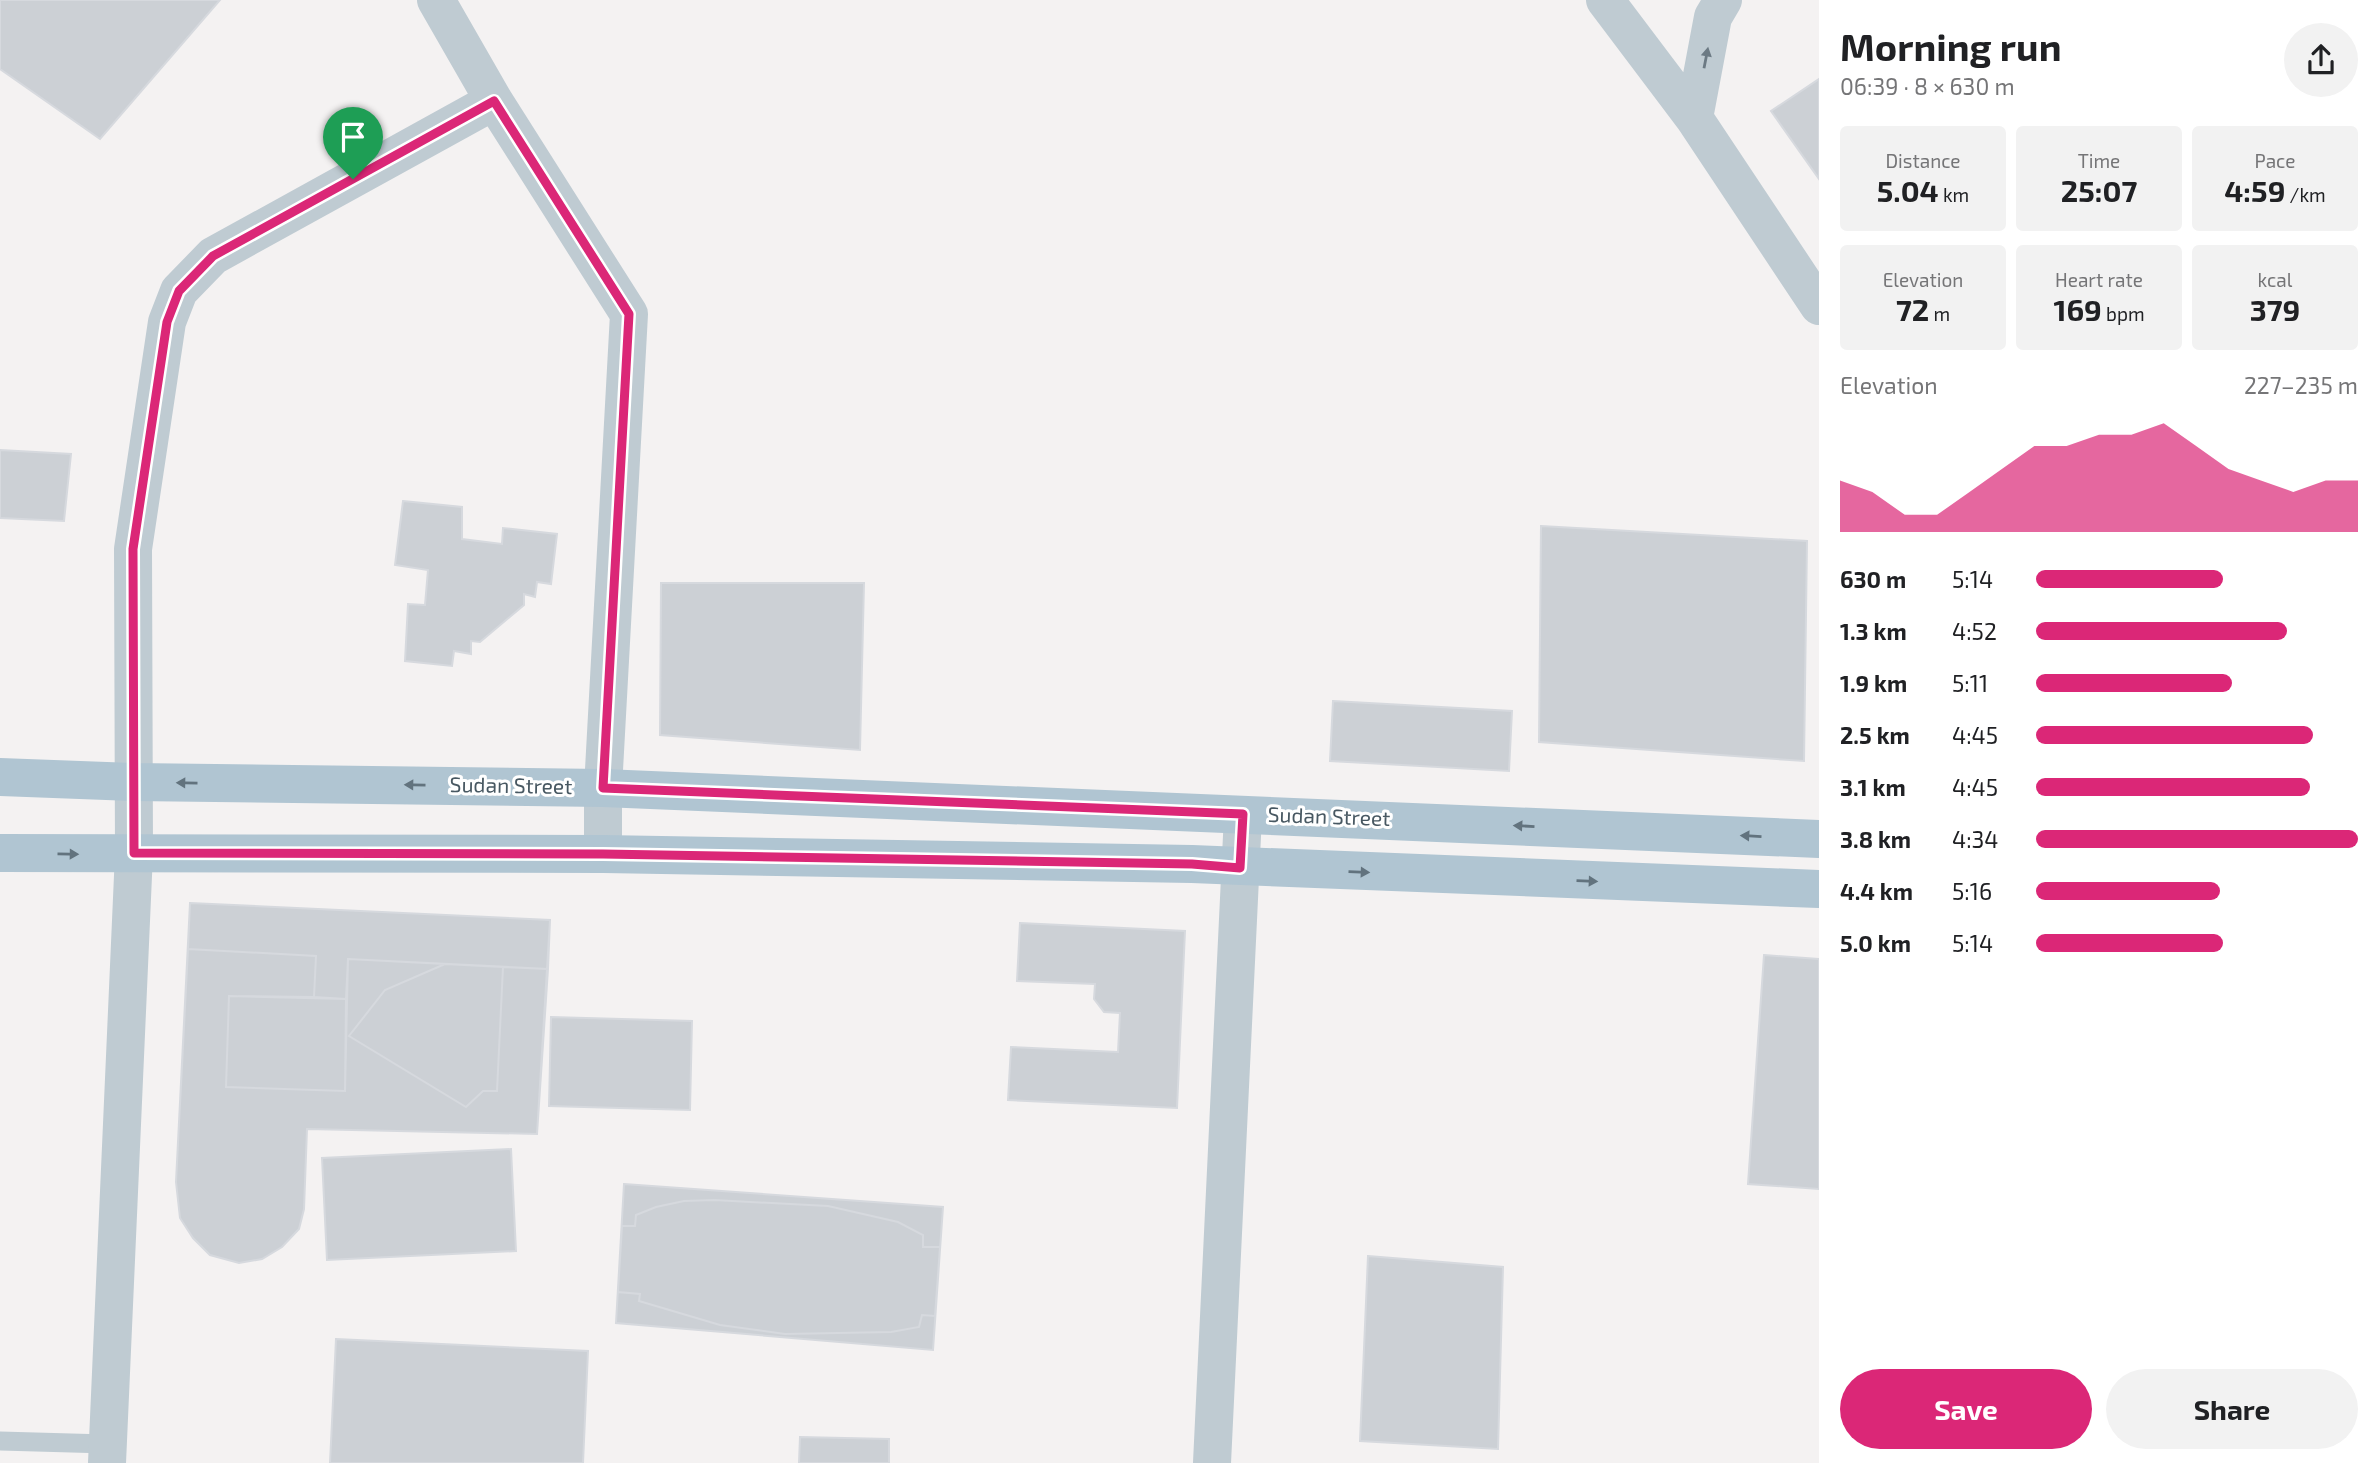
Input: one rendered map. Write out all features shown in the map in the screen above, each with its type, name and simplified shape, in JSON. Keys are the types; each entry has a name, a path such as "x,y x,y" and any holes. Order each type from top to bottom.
{"main road":[{"name":"Sudan Street","path":"0,777 133,782 603,788 1819,839"},
{"path":"0,853 603,854 1192,864 1819,889"}],"street":[{"path":"436,0 494,101 629,314 603,788 603,854"},
{"path":"1606,0 1694,118 1819,306"},
{"path":"1694,118 1713,17 1723,0"},
{"path":"107,1454 134,853 133,549 167,322 179,291 213,256 494,101"},
{"path":"1212,1463 1243,814"}],"lane":[{"path":"0,1441 107,1454"}],"building":[{"path":"0,0 220,0 100,139 0,69"},
{"path":"1819,79 1819,179 1771,111"},
{"path":"0,450 71,454 64,521 0,518"},
{"path":"403,501 462,507 462,539 502,544 503,528 557,534 551,584 537,582 535,597 524,594 524,605 480,642 471,641 471,654 454,651 452,666 405,661 408,604 425,605 428,570 395,565"},
{"path":"1541,526 1807,541 1804,761 1539,742"},
{"path":"661,583 864,583 860,750 660,735"},
{"path":"1333,701 1512,711 1509,771 1330,761"},
{"path":"190,903 550,920 537,1134 307,1129 304,1209 299,1229 282,1247 262,1259 239,1263 210,1255 193,1238 180,1218 176,1182"},
{"path":"190,903 550,920 548,969 348,959 346,999 314,997 316,956 188,949"},
{"path":"1020,923 1185,931 1177,1108 1008,1100 1011,1047 1118,1052 1120,1013 1104,1012 1094,999 1095,984 1017,981"},
{"path":"188,949 316,956 314,997 229,996 226,1087 345,1091 348,959 445,964 385,990 349,1036 466,1107 483,1091 497,1091 503,967 548,969 537,1134 307,1129 304,1209 299,1229 282,1247 262,1259 239,1263 210,1255 193,1238 180,1218 176,1182"},
{"path":"1764,955 1819,959 1819,1189 1748,1184"},
{"path":"445,964 503,967 497,1091 483,1091 466,1107 349,1036 385,990"},
{"path":"229,996 346,999 345,1091 226,1087"},
{"path":"551,1017 692,1021 690,1110 549,1106"},
{"path":"511,1149 516,1251 327,1260 322,1158"},
{"path":"624,1184 943,1207 933,1350 616,1323"},
{"path":"684,1201 828,1206 898,1222 923,1235 923,1247 940,1247 935,1316 922,1315 919,1327 891,1332 785,1334 720,1325 639,1301 640,1294 618,1292 622,1226 635,1226 636,1215 656,1207"},
{"path":"1368,1256 1503,1267 1498,1449 1360,1441"},
{"path":"336,1339 588,1351 583,1463 330,1463"},
{"path":"800,1437 889,1439 889,1463 799,1463"}],"route":[{"path":"494,101 629,314 603,788 1243,814 1240,868 1192,864 603,854 134,853 131,704 133,549 167,322 179,291 213,256 353,179 494,101"}]}
